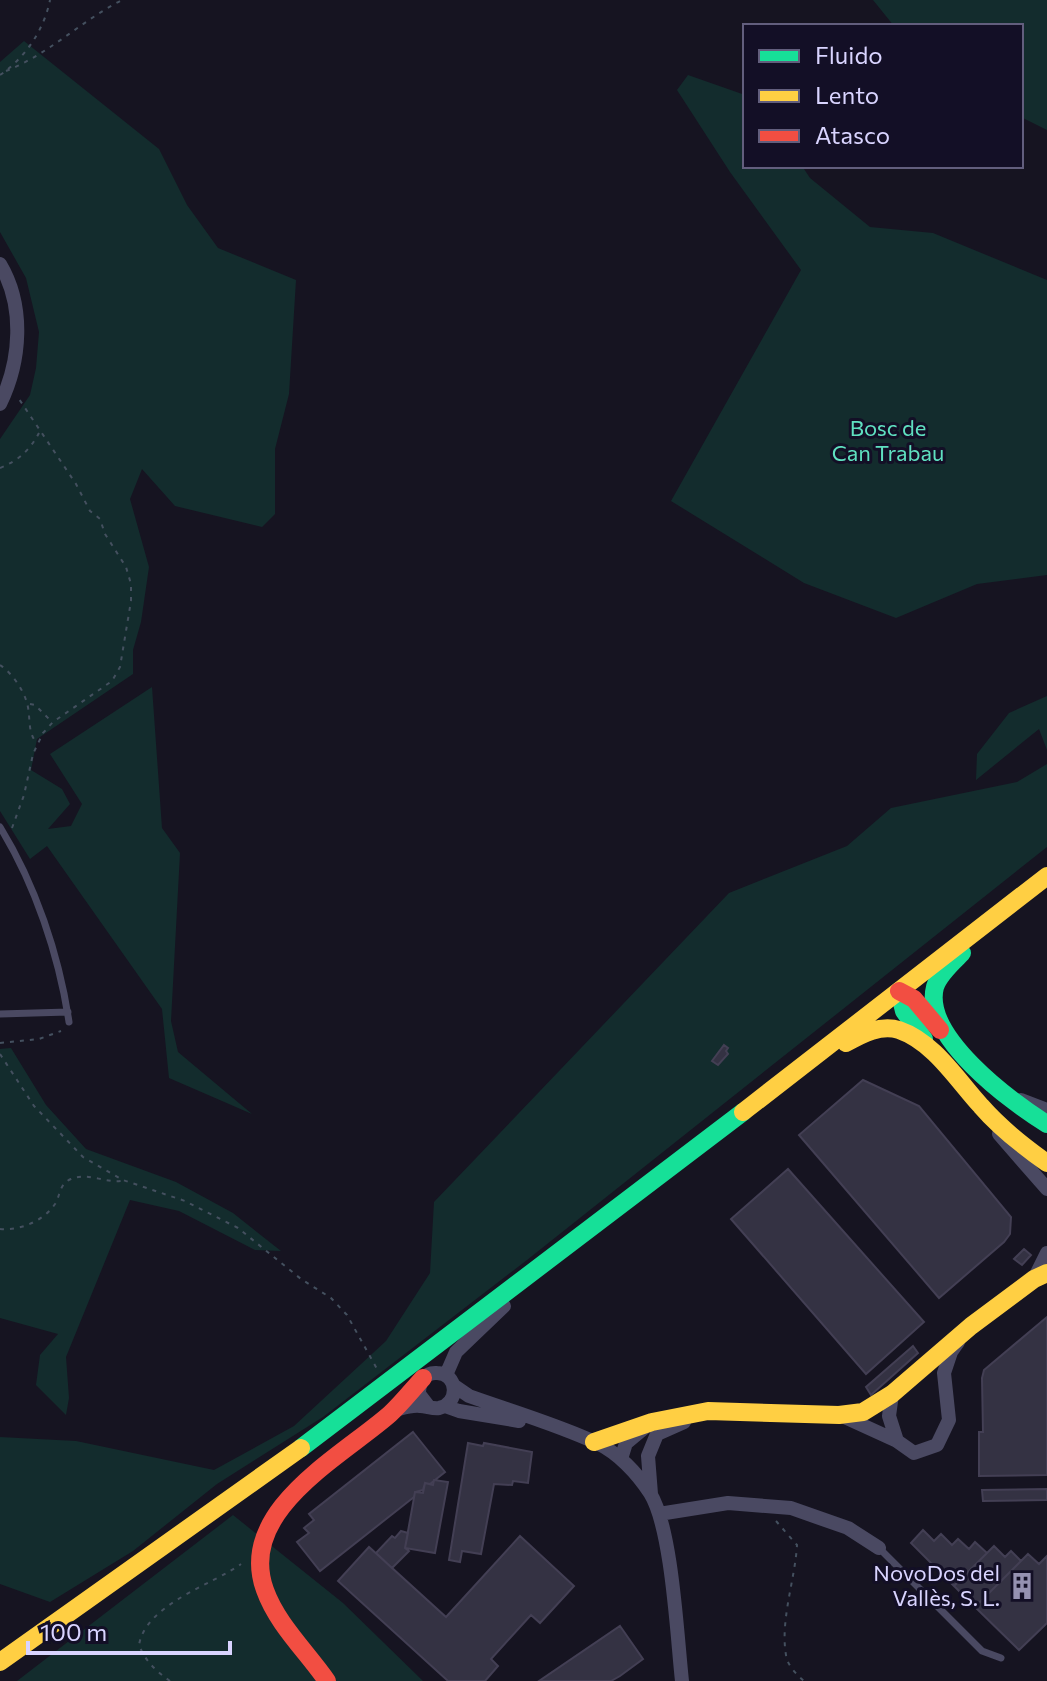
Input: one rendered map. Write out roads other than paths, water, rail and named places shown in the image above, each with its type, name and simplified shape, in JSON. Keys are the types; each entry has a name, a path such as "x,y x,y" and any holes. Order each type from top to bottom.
{"street":[{"path":"0,264 11,289 16,323 14,364 0,404"},
{"path":"0,1662 133,1571 386,1386 1047,876"},
{"path":"951,1041 935,1003 935,987 994,917"},
{"path":"899,991 914,999 1002,1093 1047,1124"},
{"path":"899,991 905,1015 934,1054 989,1116 1047,1163"},
{"path":"800,1067 861,1035 887,1028 907,1034 934,1054"},
{"path":"1002,1093 1047,1110"},
{"path":"989,1116 1002,1138 1047,1189"},
{"path":"445,1406 453,1397 450,1380 456,1352 563,1251"},
{"path":"594,1442 708,1411 839,1415 863,1412 892,1394 964,1331 1041,1276 1047,1253"},
{"path":"839,1415 897,1441 914,1453 937,1445 949,1420 944,1373 951,1352 964,1331"},
{"path":"327,1681 264,1589 258,1551 266,1530 287,1501 393,1411 423,1378 434,1372 450,1380 469,1396 594,1442 621,1459 651,1494"},
{"path":"423,1378 419,1394 429,1407"},
{"path":"892,1394 889,1416 897,1441"},
{"path":"393,1411 411,1405 445,1406 560,1429"},
{"path":"621,1459 626,1443 654,1428"},
{"path":"654,1428 648,1456 651,1494 667,1552 682,1681"},
{"path":"659,1514 728,1503 791,1508 848,1528 879,1548"}],"lane":[{"path":"0,827 31,887 69,1022"},
{"path":"0,1014 68,1012"},
{"path":"879,1548 982,1651 1001,1658"}],"place":[{"name":"NovoDos del Vallès, S. L.","path":"1022,1586"}],"park label":[{"name":"Bosc de Can Trabau","path":"888,440"}]}
